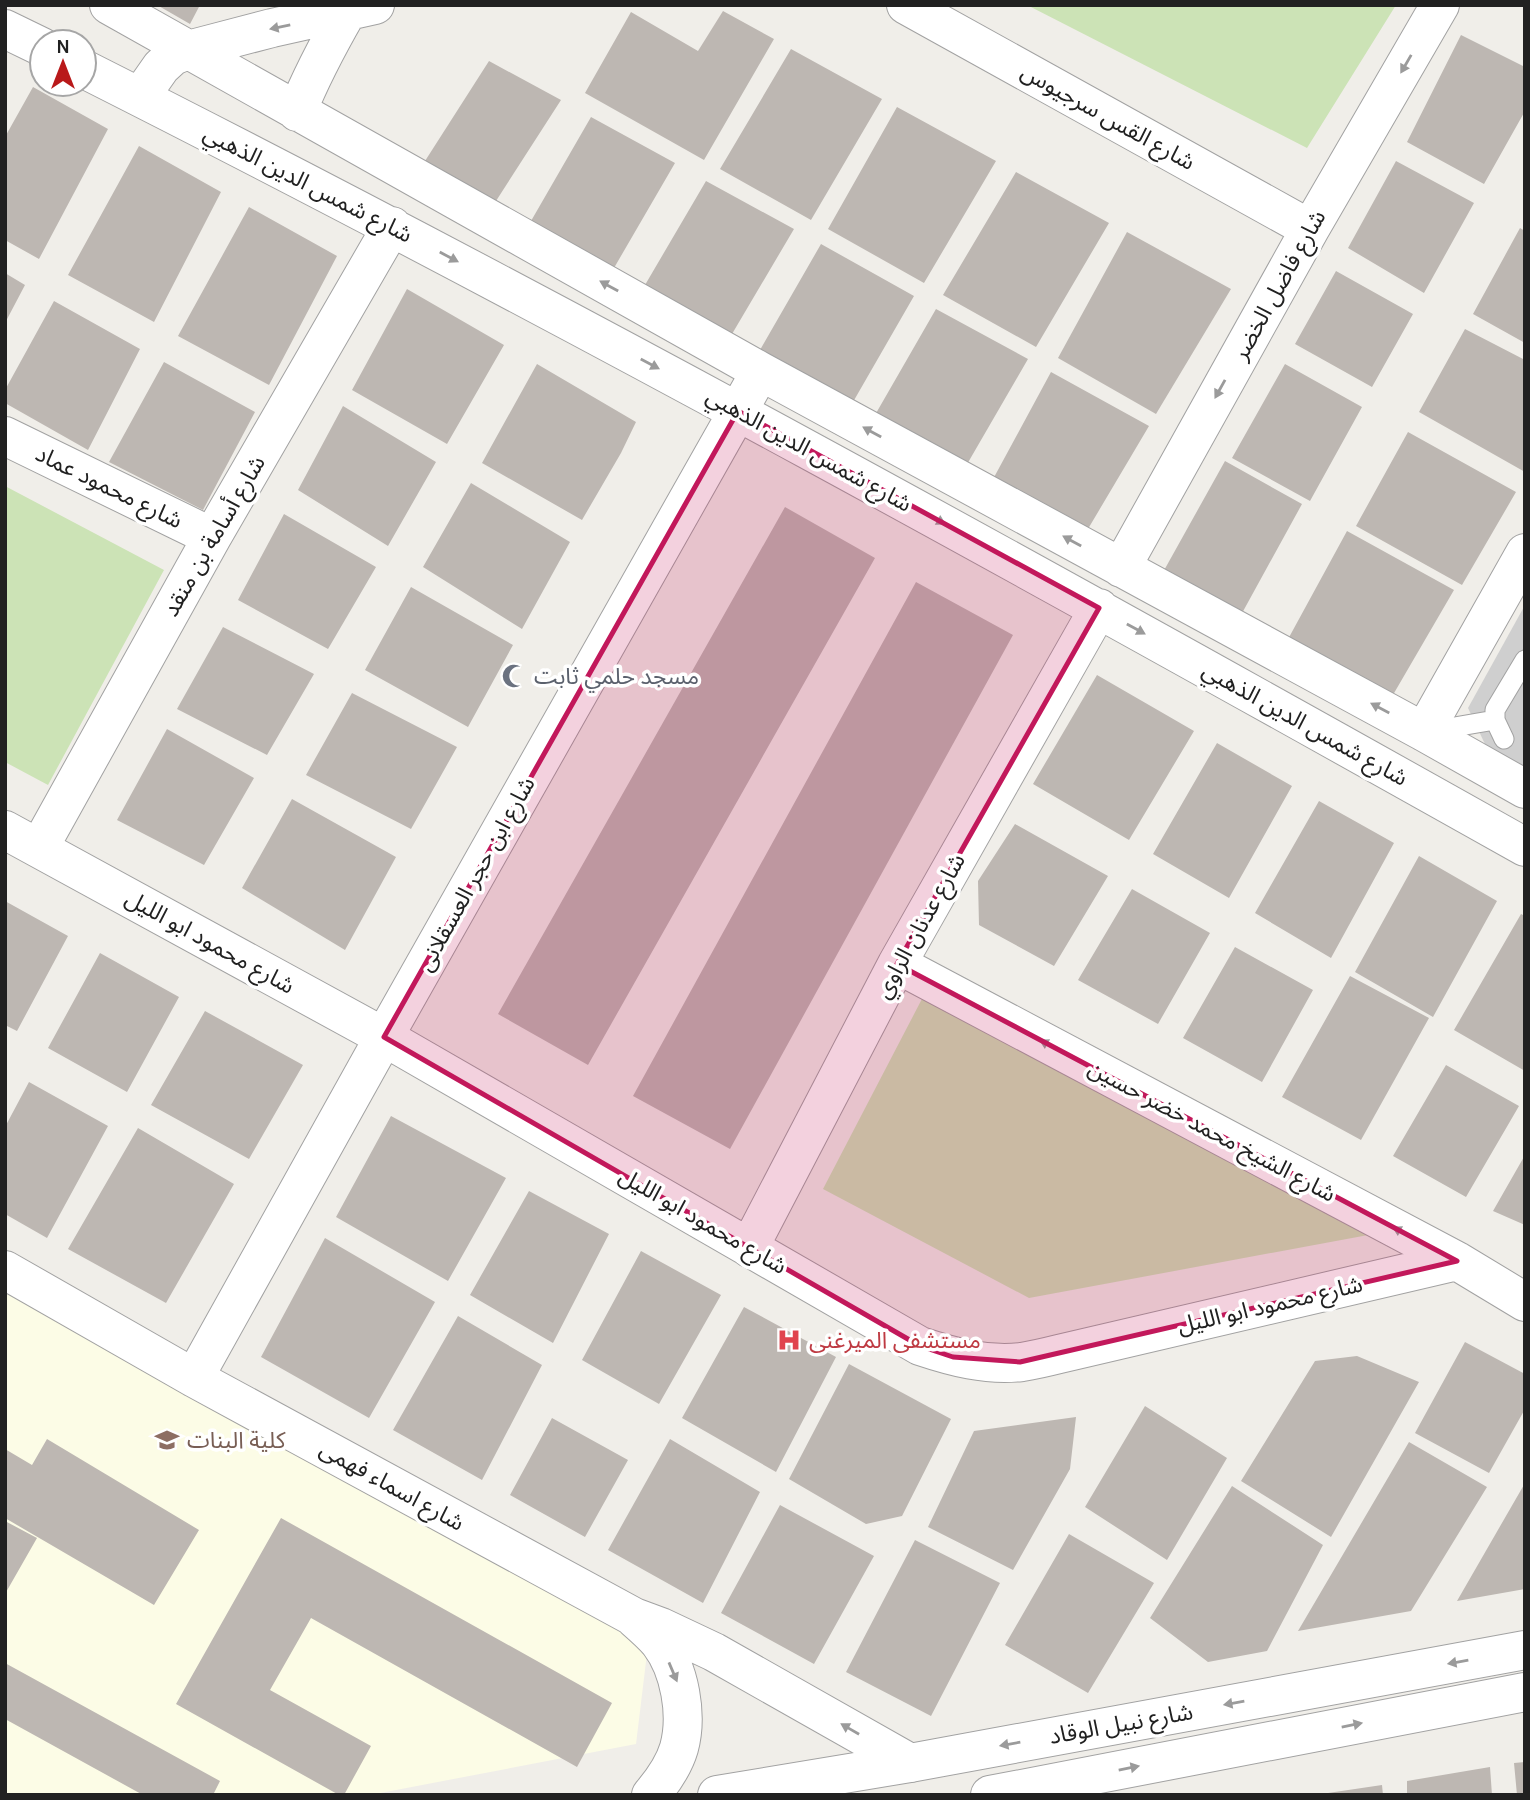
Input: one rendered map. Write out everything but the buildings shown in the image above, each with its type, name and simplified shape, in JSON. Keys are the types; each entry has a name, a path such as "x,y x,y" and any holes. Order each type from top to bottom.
{"street":[{"name":"شارع شمس الدين الذهبي","path":"109,5 760,371 1525,789"},
{"name":"شارع القس سرجيوس","path":"906,5 1310,229"},
{"name":"شارع فاضل الخضر","path":"1121,568 1310,229 1440,5"},
{"path":"140,97 161,67 173,56 187,50 361,9"},
{"path":"297,111 322,55 361,9"},
{"path":"5,29 28,40"},
{"name":"شارع شمس الدين الذهبي","path":"98,76 392,226 738,411 1099,608 1525,847"},
{"name":"شارع أسامة بن منقد","path":"39,848 212,537 392,226"},
{"name":"شارع ابن حجر العسقلانى","path":"194,1378 760,371"},
{"name":"شارع محمود عماد","path":"5,436 212,537"},
{"path":"1424,732 1525,553"},
{"name":"شارع عدنان الراوي","path":"749,1248 897,964 1099,608"},
{"name":"شارع محمود ابو الليل","path":"5,830 384,1037 919,1346 953,1357 985,1363 1020,1362 1457,1261"},
{"name":"شارع الشيخ محمد خضر حسين","path":"897,964 1457,1261 1525,1302"},
{"name":"شارع اسماء فهمى","path":"5,1270 194,1378 634,1617 714,1652 910,1763"},
{"name":"شارع اسماء فهمى","path":"634,1617 659,1643 677,1675 683,1711 679,1747 663,1781 651,1795"},
{"name":"شارع نبيل الوقاد","path":"717,1795 910,1763 1525,1650"},
{"name":"شارع نبيل الوقاد","path":"990,1795 1083,1786 1525,1692"}],"lane":[{"path":"1504,739 1495,720 1495,710 1525,660"},
{"path":"1424,732 1495,720"}],"highlighted area":[{"path":"738,411 1099,608 897,964 1457,1261 1020,1362 953,1357 920,1346 384,1037"}],"shaded area":[{"path":"1525,605 1525,777 1492,759 1468,708"},
{"name":"كلية البنات","path":"5,1268 652,1612 636,1744 370,1795 5,1795"}],"green space":[{"path":"1027,5 1396,5 1307,148"},
{"path":"5,486 164,570 48,785 5,762"},
{"path":"924,995 1379,1233 1029,1298 823,1189"}],"place":[{"name":"مسجد حلمي ثابت","path":"514,676"},
{"name":"مستشفى الميرغنى","path":"789,1340"},
{"name":"كلية البنات","path":"167,1440"}]}
